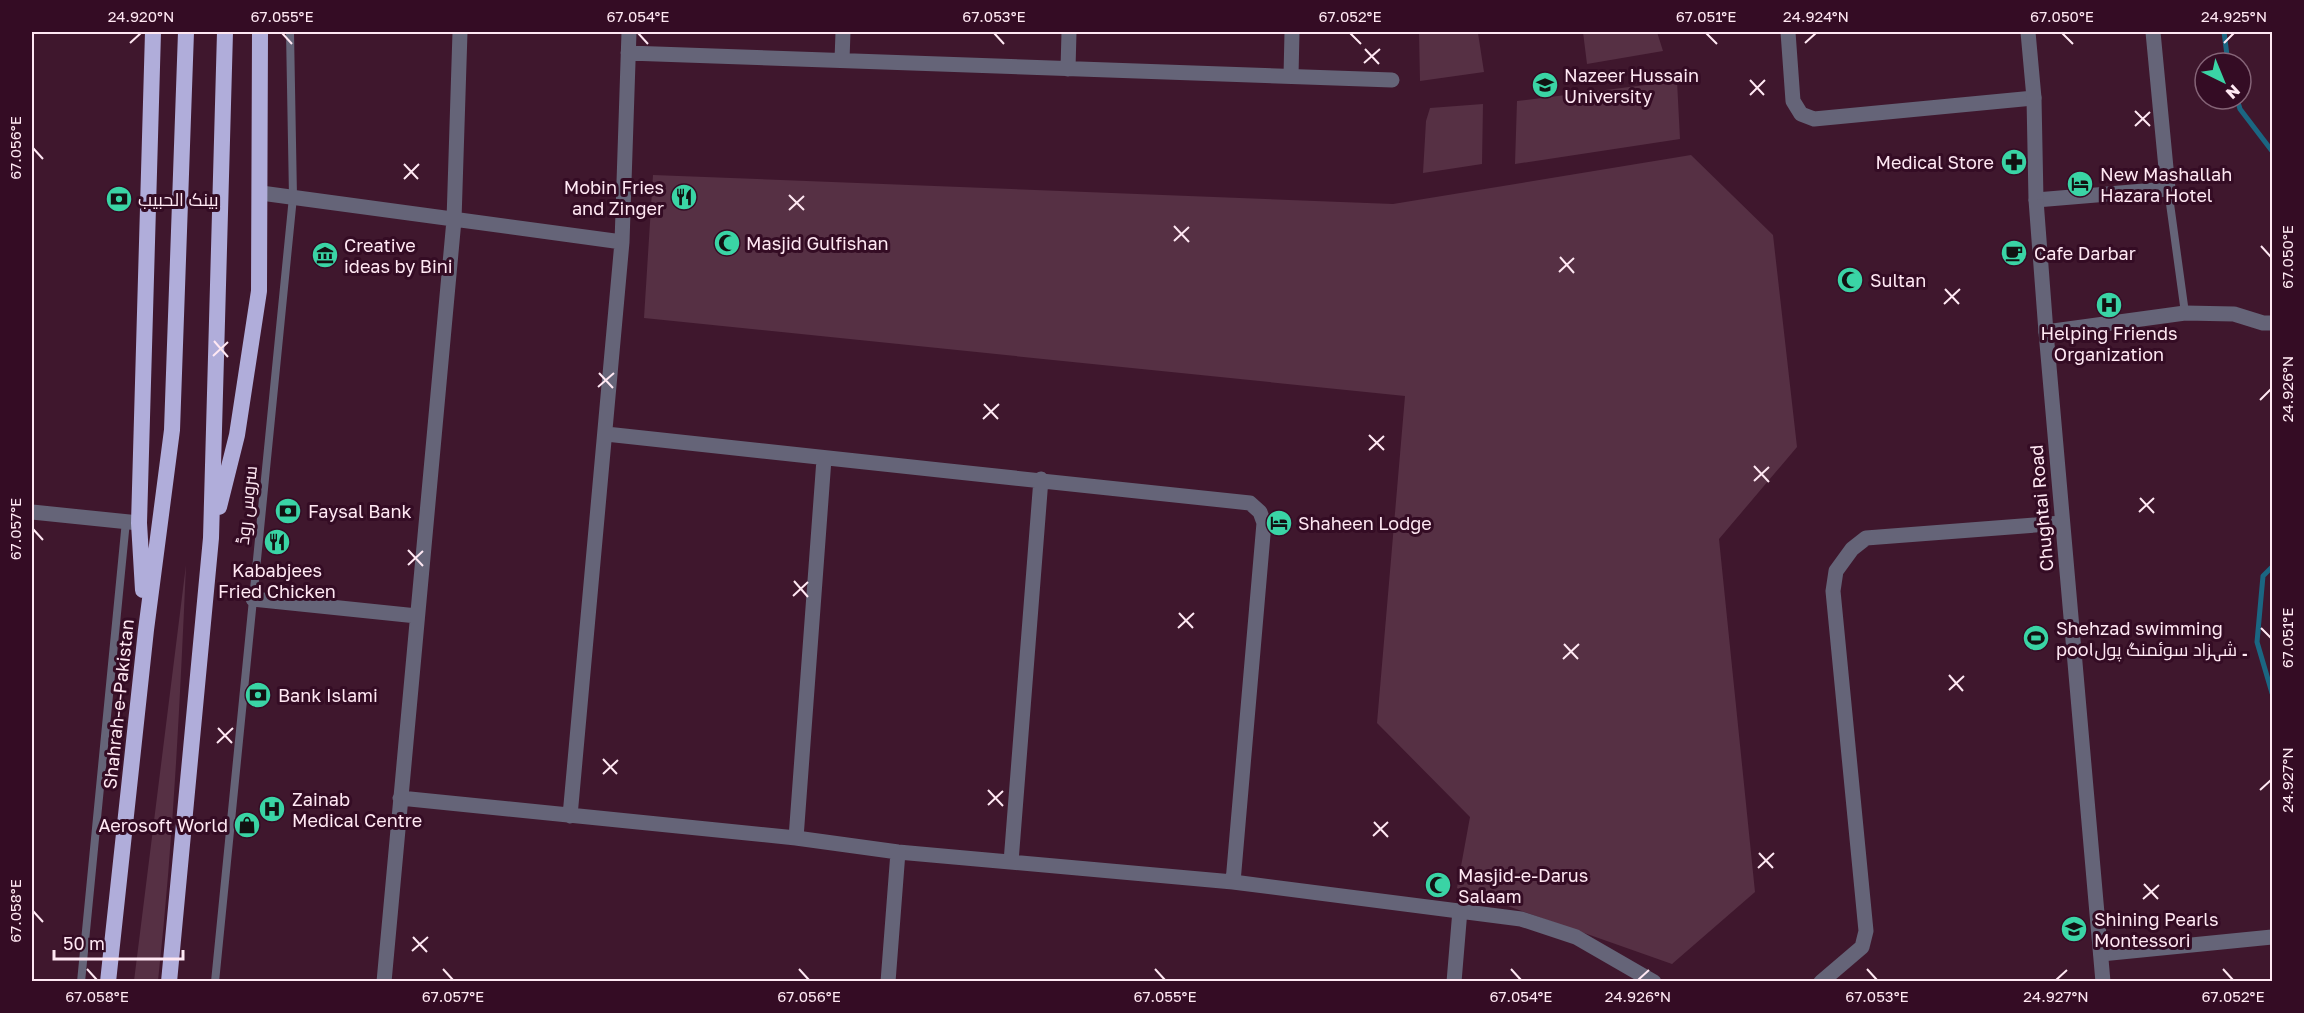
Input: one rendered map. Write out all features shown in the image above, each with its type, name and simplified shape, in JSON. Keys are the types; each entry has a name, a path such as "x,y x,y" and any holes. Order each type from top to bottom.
{"highway":[{"path":"146,630 132,522 153,32"},
{"name":"Shahrah-e-Pakistan","path":"108,981 146,630 172,430 186,32"},
{"path":"169,981 209,579 225,32"},
{"path":"211,538 237,435 259,291 260,32"}],"street":[{"path":"384,981 454,220 460,32"},
{"path":"570,816 622,242 629,32"},
{"path":"842,60 843,32"},
{"path":"1068,69 1069,32"},
{"path":"1292,32 1292,76"},
{"path":"1788,32 1793,101 1801,114 1814,119 2034,98"},
{"name":"Chughtai Road","path":"2028,32 2034,98 2036,200 2046,332 2103,981"},
{"path":"2036,200 2168,189 2153,32"},
{"path":"628,53 1392,80"},
{"path":"261,193 622,242"},
{"path":"2046,332 2185,313 2234,314 2263,323 2272,323"},
{"path":"606,434 1250,503 1260,512 1264,523 1233,882"},
{"path":"796,838 825,459"},
{"path":"1011,862 1041,479"},
{"path":"32,512 132,522"},
{"path":"1821,981 1863,947 1866,931 1833,591 1836,571 1852,549 1866,538 2062,523"},
{"path":"253,598 417,616"},
{"path":"400,798 796,838 898,852 1233,882 1460,910 1521,919 1576,937 1654,981"},
{"path":"888,981 898,852"},
{"path":"1454,981 1460,910"},
{"path":"2101,954 2272,937"}],"lane":[{"name":"سروس روڈ","path":"215,981 293,197 290,32"},
{"path":"2168,189 2185,313"},
{"path":"81,981 132,522"}],"shaded area":[{"path":"1419,32 1478,33 1484,72 1420,81"},
{"path":"1583,32 1657,32 1663,51 1587,64"},
{"path":"1677,81 1680,139 1515,164 1517,101"},
{"path":"1483,104 1482,164 1423,173 1426,121 1430,108"},
{"path":"1691,155 1773,235 1797,447 1719,539 1755,892 1672,964 1457,888 1470,817 1377,723 1405,396 644,318 653,175 1393,204"},
{"path":"186,565 168,877 158,981 134,981"}],"waterway":[{"path":"2224,32 2226,51"},
{"path":"2242,111 2272,151"},
{"path":"2272,567 2263,576 2257,642 2272,693"}],"place":[{"name":"Nazeer Hussain University","path":"1545,85"},
{"name":"Medical Store","path":"2014,162"},
{"name":"New Mashallah Hazara Hotel","path":"2080,184"},
{"name":"Mobin Fries and Zinger","path":"684,197"},
{"name":"بينک الحبيب","path":"119,199"},
{"name":"Masjid Gulfishan","path":"727,243"},
{"name":"Cafe Darbar","path":"2014,253"},
{"name":"Creative ideas by Bini","path":"325,255"},
{"name":"Sultan","path":"1850,280"},
{"name":"Helping Friends Organization","path":"2109,305"},
{"name":"Faysal Bank","path":"288,511"},
{"name":"Shaheen Lodge","path":"1279,523"},
{"name":"Kababjees Fried Chicken","path":"277,542"},
{"name":"Shehzad swimming pool۔ شہزاد سوئمنگ پول","path":"2036,638"},
{"name":"Bank Islami","path":"258,695"},
{"name":"Zainab Medical Centre","path":"272,809"},
{"name":"Aerosoft World","path":"247,825"},
{"name":"Masjid-e-Darus Salaam","path":"1438,885"},
{"name":"Shining Pearls Montessori","path":"2074,929"}]}
